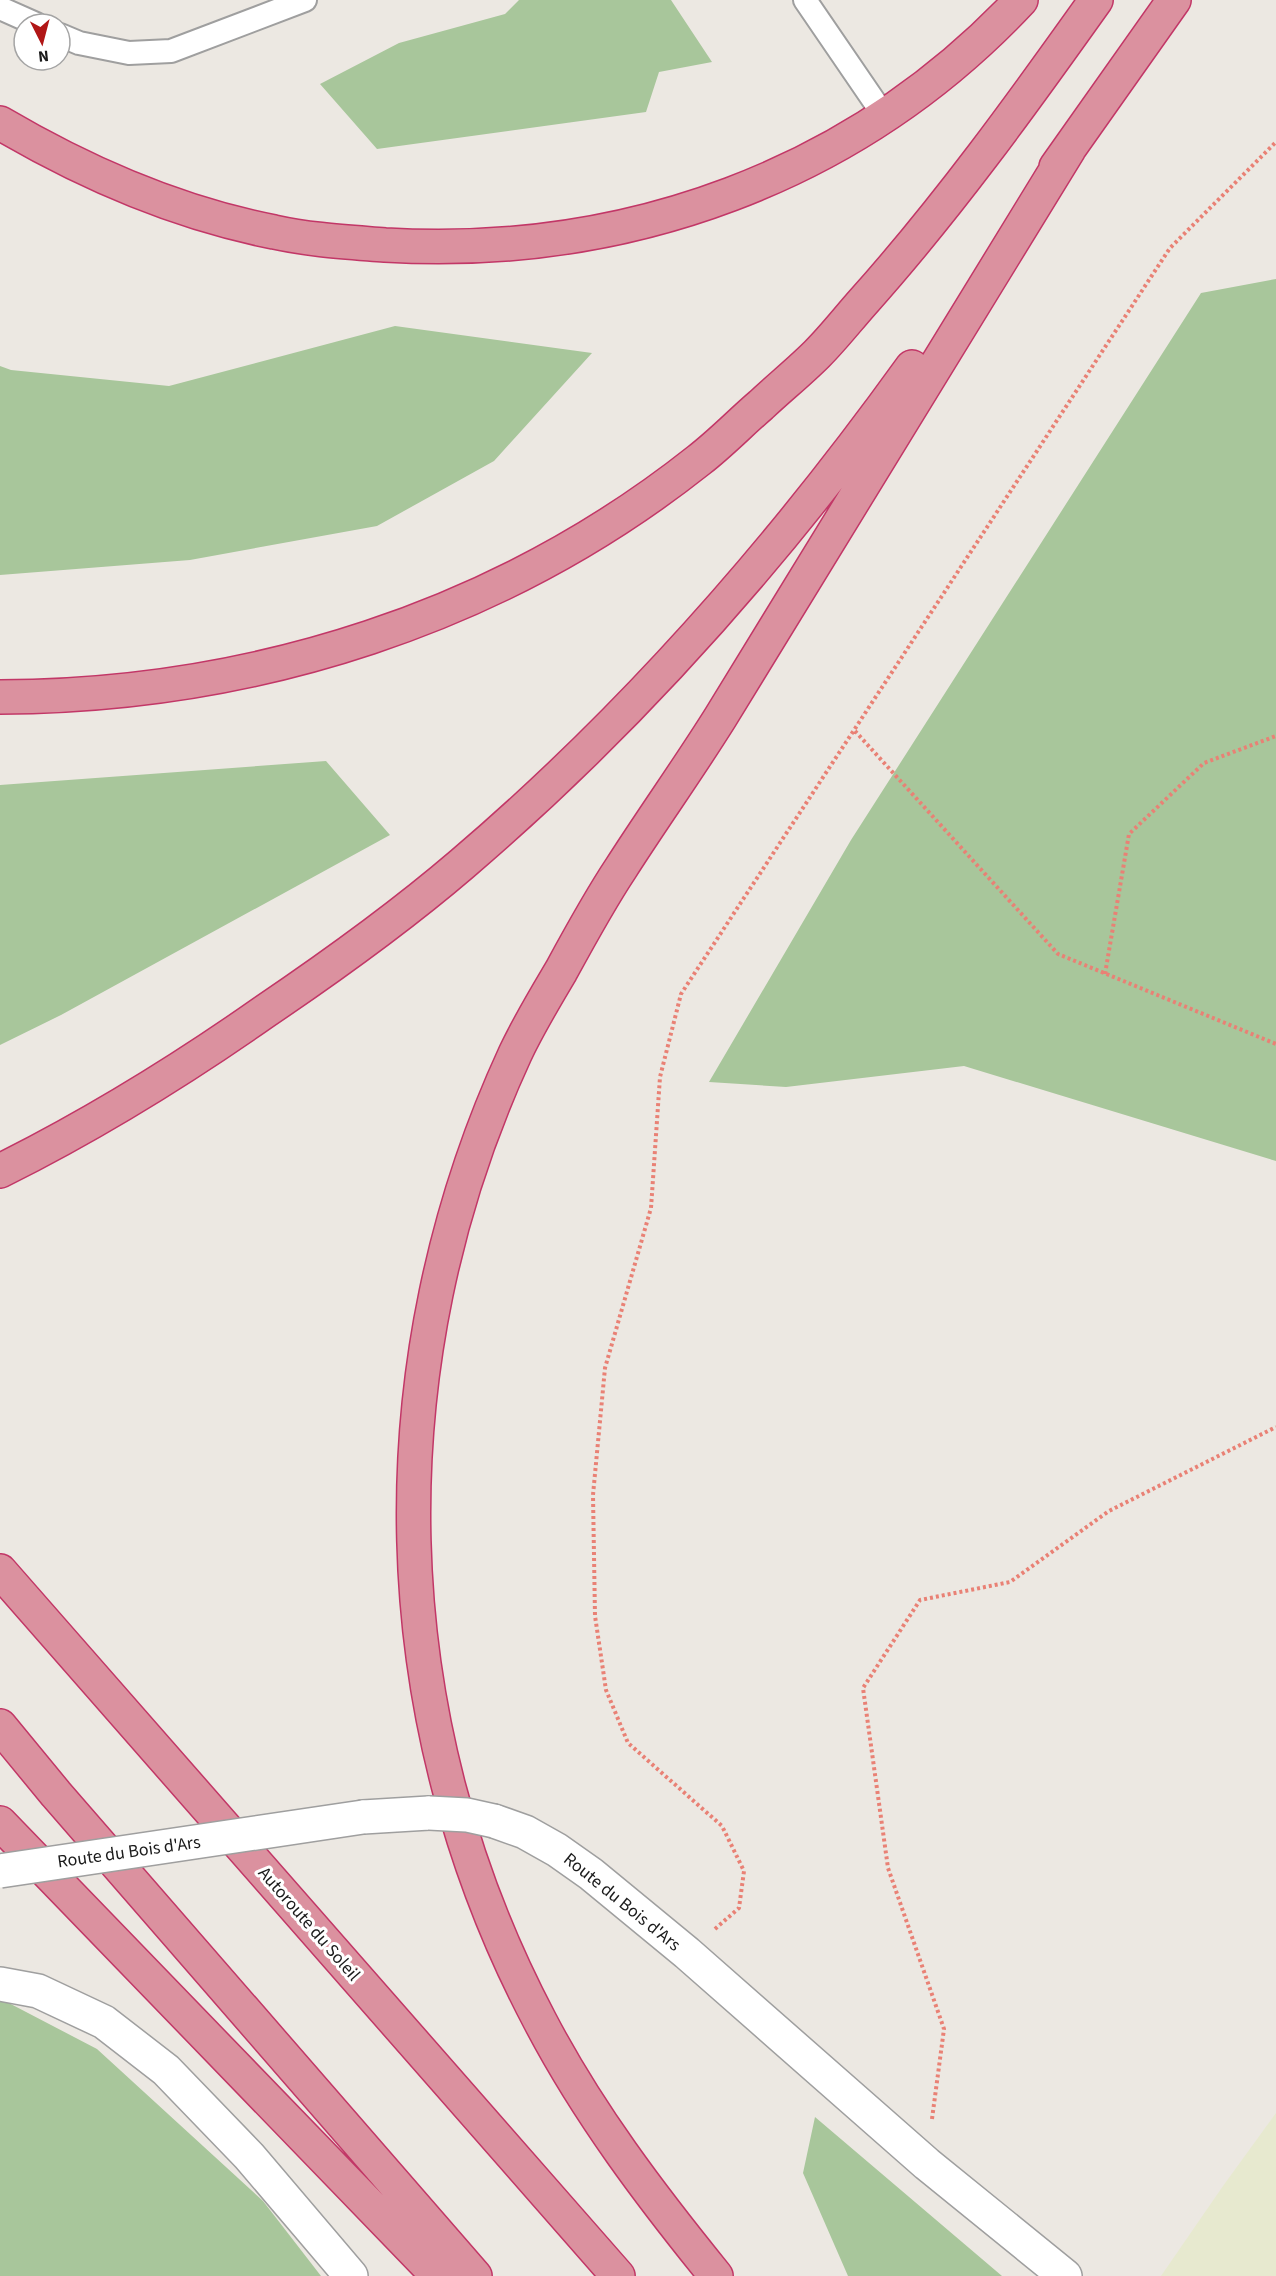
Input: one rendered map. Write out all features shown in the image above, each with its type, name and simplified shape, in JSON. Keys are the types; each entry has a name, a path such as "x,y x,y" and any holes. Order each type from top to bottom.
{"highway":[{"path":"0,123 92,173 208,215 274,232 353,243 435,247 530,243 609,230 669,215 745,188 820,154 885,117 949,69 1021,0"},
{"path":"0,697 56,697 131,690 207,680 285,663 357,642 430,615 503,583 582,540 700,459 816,355 904,256 1003,131 1096,0"},
{"path":"0,1171 58,1142 198,1058 342,959 461,865 582,755 679,656 781,538 883,408 1174,0"},
{"path":"716,2276 661,2208 585,2101 539,2020 505,1950 472,1868 445,1775 429,1698 417,1615 413,1554 413,1499 422,1366 435,1292 457,1206 489,1116 516,1051 618,872 714,728 1069,149"},
{"name":"Autoroute du Soleil","path":"0,1571 618,2276"},
{"path":"0,1726 56,1794 475,2276"},
{"path":"0,1822 438,2276"}],"street":[{"name":"Route du Bois d'Ars","path":"0,1871 363,1817 429,1813 467,1815 494,1821 525,1832 557,1850 591,1874 687,1953 927,2164 1065,2276"},
{"path":"0,1984 38,1991 104,2022 166,2070 249,2156 351,2276"}],"lane":[{"path":"72,40 129,53 171,51 305,0"},
{"path":"805,0 885,117"}],"path":[{"path":"687,1953 739,1908 744,1871 722,1826 628,1743 606,1690 595,1616 593,1495 605,1368 651,1208 660,1077 681,994 1170,248 1276,142"},
{"path":"855,731 1058,954 1276,1044"},
{"path":"1106,974 1129,834 1204,763 1276,736"},
{"path":"927,2164 944,2029 888,1868 863,1688 920,1600 1010,1582 1108,1511 1276,1427"}],"green space":[{"path":"519,0 671,0 712,62 659,72 646,112 377,149 320,84 399,43 505,14"},
{"path":"1276,279 1276,1161 964,1066 786,1087 709,1082 851,840 1201,293"},
{"path":"395,326 592,353 494,461 377,526 190,560 0,575 0,366 11,370 169,386"},
{"path":"326,761 390,835 61,1015 0,1045 0,785"},
{"path":"0,2000 97,2049 263,2201 321,2276 0,2276"},
{"path":"1276,2113 1276,2276 1161,2276 1223,2186"},
{"path":"815,2117 1002,2276 848,2276 803,2173"}]}
